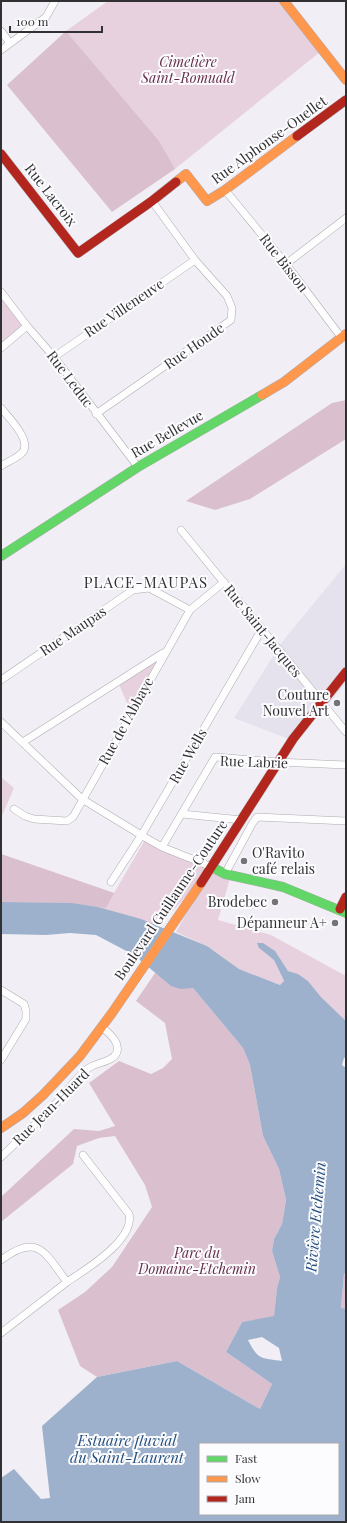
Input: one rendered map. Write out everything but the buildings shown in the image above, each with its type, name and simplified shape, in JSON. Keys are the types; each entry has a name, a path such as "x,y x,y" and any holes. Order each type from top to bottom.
{"street":[{"path":"1,50 46,17 55,1"},
{"path":"284,1 346,80"},
{"path":"1,31 10,43"},
{"name":"Rue Alphonse-Ouellet","path":"78,253 152,201 186,174 207,201 226,190 346,100"},
{"name":"Rue Lacroix","path":"1,154 78,253"},
{"name":"Rue Bisson","path":"226,190 344,336"},
{"name":"Rue Houde","path":"96,414 231,320 232,308 227,296 195,260 152,201"},
{"path":"286,264 346,218"},
{"name":"Rue Villeneuve","path":"54,357 195,260"},
{"name":"Rue Leduc","path":"1,292 27,326 54,357 96,414 138,467"},
{"path":"1,348 27,326"},
{"name":"Rue Bellevue","path":"1,556 138,467 284,382 344,336"},
{"path":"1,408 25,439 26,445 23,452 1,466"},
{"name":"Rue Saint-Jacques","path":"181,530 346,732"},
{"name":"Rue de l'Abbaye","path":"14,808 25,816 34,819 67,821 73,817 190,610 224,582"},
{"name":"Rue Maupas","path":"1,680 134,590 149,588 190,610"},
{"name":"Rue Wells","path":"112,882 141,836 262,629"},
{"path":"23,742 165,652"},
{"name":"Boulevard Guillaume-Couture","path":"1,1128 22,1114 84,1051 212,867 277,762 321,701 346,672"},
{"path":"1,722 82,800 141,836 212,867 224,874 283,887 343,911 346,897"},
{"name":"Rue Labrie","path":"162,846 215,758 346,765"},
{"path":"182,814 242,820"},
{"path":"224,874 257,817 346,821"},
{"path":"1,990 24,1004 26,1011 26,1019 1,1060"},
{"name":"Rue Jean-Huard","path":"1,1157 60,1099 87,1069 109,1060 114,1056 117,1050 116,1042 102,1027"},
{"path":"1,1333 67,1282 102,1258 116,1245 131,1220 129,1214 83,1155"},
{"path":"1,1260 19,1248 34,1246 41,1250 54,1264 67,1282"}],"shaded area":[{"path":"346,564 346,683 296,742 234,718 282,642"}],"green space":[{"name":"Cimetière Saint-Romuald","path":"108,1 278,1 320,52 175,169 134,112 66,31"},
{"path":"66,31 159,141 175,169 112,212 7,85"},
{"path":"1,292 27,326 1,348"},
{"path":"346,400 346,439 250,499 215,510 186,501 332,403"},
{"path":"165,652 131,712 118,682"},
{"path":"1,777 14,788 1,818"},
{"path":"146,838 231,875 218,920 271,935 346,976 346,1021 321,997 308,981 298,974 288,971 275,952 259,948 274,960 284,982 280,985 239,969 207,946 176,932 211,869 159,926 1,921 1,854 114,893"},
{"path":"1,854 114,893 106,908 72,903 1,902"},
{"name":"Parc du Domaine-Etchemin","path":"155,973 193,988 243,1048 250,1065 263,1136 279,1169 286,1200 282,1224 274,1239 272,1251 280,1277 277,1288 274,1317 242,1322 226,1352 272,1384 260,1409 177,1361 97,1377 80,1366 58,1310 85,1292 112,1267 152,1207 145,1185 115,1136 99,1138 77,1146 73,1164 1,1222 1,1197 74,1129 99,1131 115,1126 89,1083 119,1061 151,1074 163,1068 172,1059 165,1023 136,1001"},
{"path":"346,1272 346,1309 341,1309 344,1274"}],"water":[{"path":"1,902 72,903 98,907 141,919 207,946 239,969 280,985 284,981 274,960 259,948 257,943 263,943 275,951 288,971 298,974 308,981 321,997 346,1021 346,1057 344,1058 342,1065 346,1068 346,1272 344,1274 341,1308 346,1309 346,1522 1,1522 1,1478 14,1469 41,1499 50,1498 42,1426 97,1377 177,1361 260,1409 272,1384 226,1352 242,1322 274,1316 277,1288 280,1277 272,1251 274,1239 282,1224 286,1200 279,1169 263,1136 250,1065 243,1048 193,988 181,989 171,986 134,955 96,935 70,933 46,935 1,934","holes":["262,1337 279,1348 282,1361 261,1357 248,1340"]}],"traffic: fast":[{"path":"1,556 138,467 262,395"},
{"path":"212,867 225,874 283,887 346,913"}],"traffic: slow":[{"path":"284,1 346,80"},
{"path":"176,182 186,174 207,201 225,190 297,136"},
{"path":"262,395 284,382 346,334"},
{"path":"1,1128 23,1113 43,1095 80,1056 112,1013 201,883"}],"traffic: jam":[{"path":"297,136 346,100"},
{"path":"1,154 78,253 152,201 176,182"},
{"path":"201,883 293,739 346,672"},
{"path":"340,909 346,897"}],"place":[{"name":"Couture Nouvel Art","path":"337,703"},
{"name":"O'Ravito café relais","path":"244,861"},
{"name":"Brodebec","path":"275,902"},
{"name":"Dépanneur A+","path":"335,923"}],"district":[{"name":"PLACE-MAUPAS","path":"146,583"}],"water label":[{"name":"Rivière Etchemin","path":"316,1217"},
{"name":"Estuaire fluvial du Saint-Laurent","path":"127,1450"}]}
